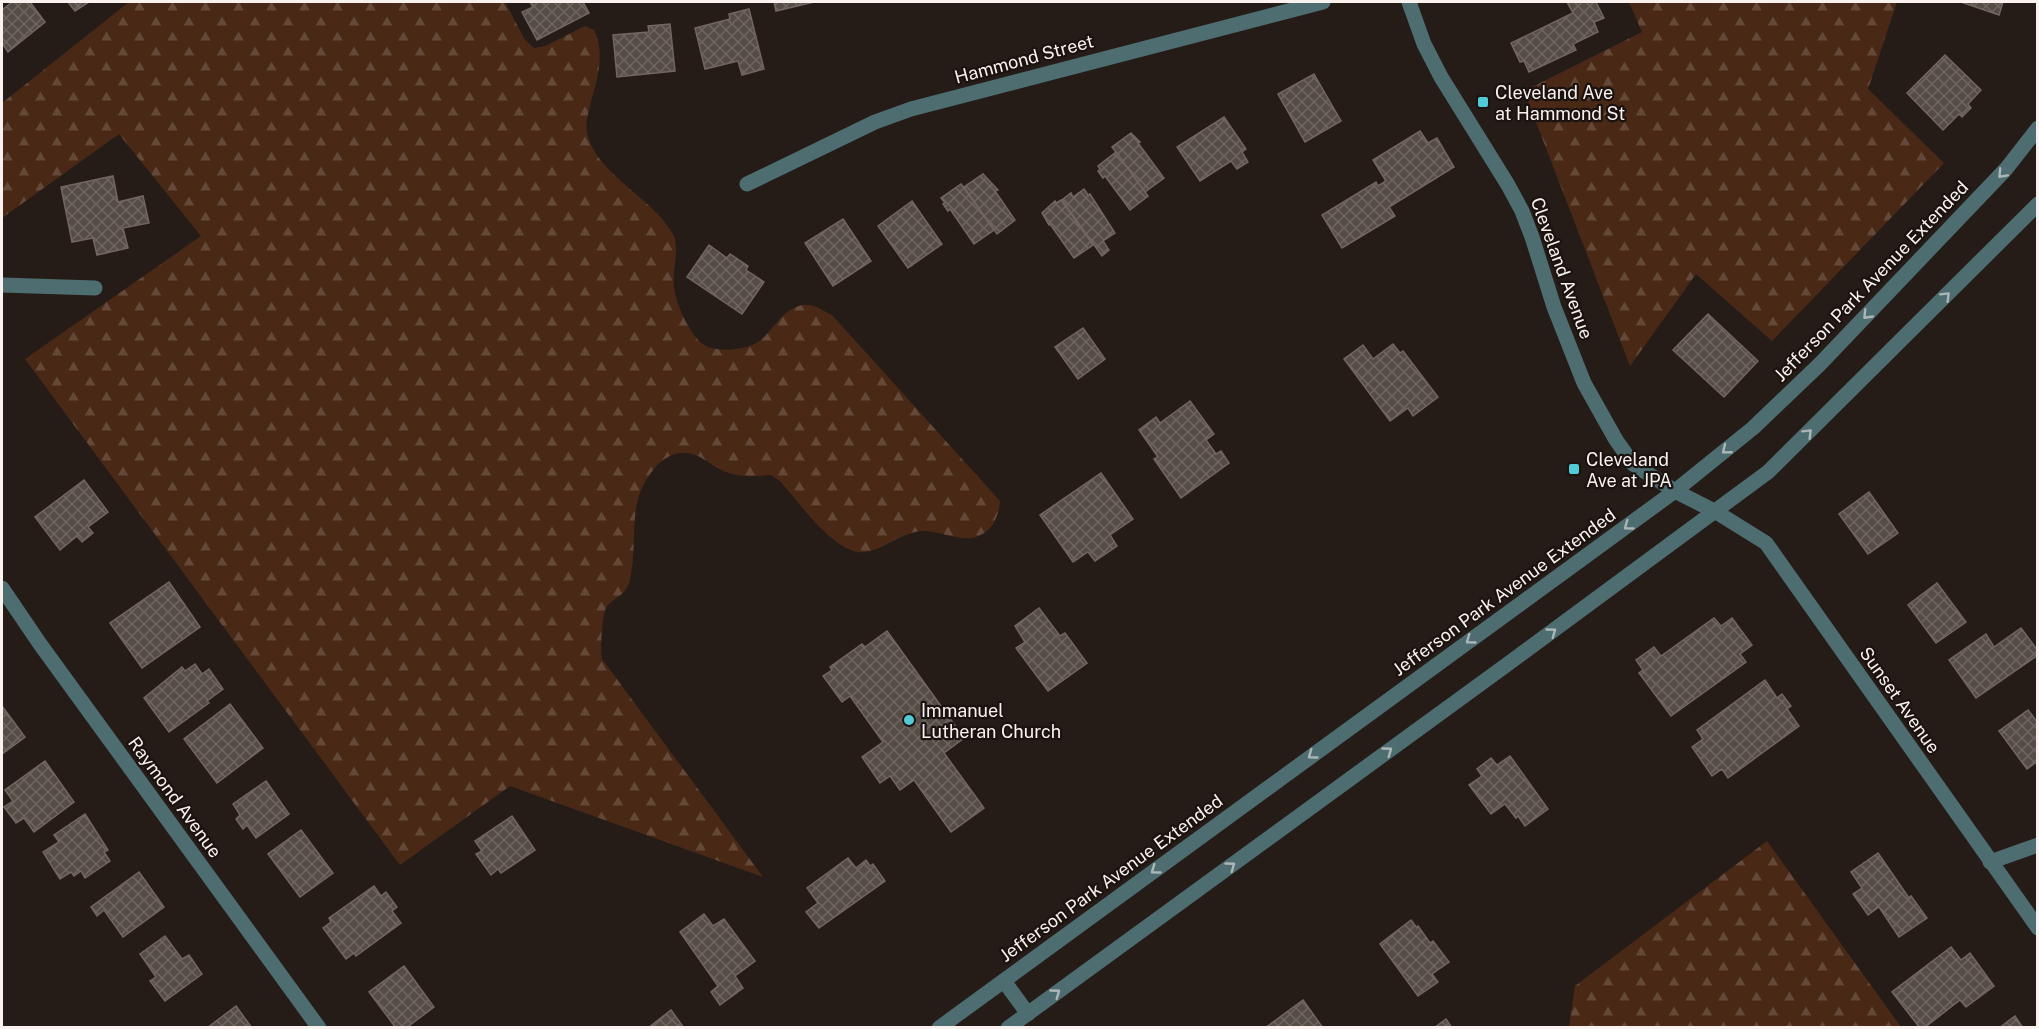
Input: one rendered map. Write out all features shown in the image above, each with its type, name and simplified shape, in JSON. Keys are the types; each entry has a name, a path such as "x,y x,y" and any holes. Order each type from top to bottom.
{"street":[{"name":"Hammond Street","path":"747,184 875,122 911,109 1323,2"},
{"name":"Cleveland Avenue","path":"1409,2 1441,77 1522,211 1554,307 1584,383 1616,440 1633,464 1675,491 1716,512"},
{"name":"Jefferson Park Avenue Extended","path":"939,1028 1675,491 1753,428 1820,364 2006,169 2037,128"},
{"path":"1008,1028 1768,472 2037,204"},
{"path":"2,285 95,288"},
{"name":"Sunset Avenue","path":"1716,512 1766,543 2037,928"},
{"name":"Raymond Avenue","path":"2,588 319,1028"},
{"path":"1990,862 2037,845"},
{"path":"1004,981 1028,1014"}],"green space":[{"path":"129,2 505,2 525,40 534,48 545,46 585,26 594,30 600,57 587,120 587,132 591,145 609,170 657,213 673,234 676,245 674,286 676,299 687,324 698,340 714,349 742,348 761,340 784,315 795,307 806,305 821,309 832,315 1000,501 994,523 982,535 963,538 935,532 913,532 879,548 862,552 853,551 832,539 780,481 771,475 732,474 693,454 680,453 662,461 645,482 636,510 629,583 625,591 605,610 602,659 763,877 510,786 400,865 25,359 201,236 119,134 2,218 2,103"},
{"path":"1629,2 1897,2 1868,89 1944,163 1772,341 1696,274 1630,366 1524,91 1642,32"},
{"path":"1767,841 1901,1027 1569,1027 1575,986"}],"building":[{"path":"12,2 30,2 45,22 8,52 2,43 2,10"},
{"path":"68,2 89,2 75,11"},
{"path":"530,2 583,2 589,13 537,40 522,12 533,7"},
{"path":"774,2 814,2 776,11"},
{"path":"1567,2 1596,2 1604,18 1594,22 1598,32 1573,44 1576,50 1529,72 1524,61 1520,62 1511,43 1573,13"},
{"path":"1961,2 2003,2 1999,15"},
{"path":"749,9 764,69 742,75 738,61 705,69 695,28 730,19 729,14"},
{"path":"670,24 675,71 617,77 613,35 649,32 648,26"},
{"path":"1945,55 1981,90 1968,104 1971,108 1962,117 1959,114 1943,130 1907,93"},
{"path":"1314,74 1341,121 1305,142 1278,94"},
{"path":"1224,117 1246,149 1242,152 1248,162 1237,169 1231,161 1200,181 1177,147"},
{"path":"1420,131 1428,143 1437,138 1454,167 1389,207 1395,216 1342,248 1322,215 1376,182 1378,186 1386,181 1373,160"},
{"path":"1131,133 1140,142 1138,143 1164,178 1145,192 1112,147"},
{"path":"1116,152 1148,196 1130,210 1105,176 1103,178 1098,171 1100,169 1098,166"},
{"path":"983,174 998,190 995,191 1015,220 997,234 964,187"},
{"path":"113,176 118,202 143,196 149,223 123,228 128,248 97,255 93,238 72,242 61,187"},
{"path":"961,184 994,230 974,244 950,209 948,211 941,198"},
{"path":"1084,189 1088,195 1090,194 1115,233 1103,241 1109,250 1102,256 1062,200 1071,193 1073,197"},
{"path":"1061,200 1093,245 1074,258 1042,213 1055,201 1056,203"},
{"path":"912,201 942,244 908,268 878,226"},
{"path":"843,219 871,261 833,286 805,243"},
{"path":"709,245 727,258 730,254 748,266 746,270 764,282 742,314 687,277"},
{"path":"1708,314 1758,361 1724,397 1673,350"},
{"path":"1083,328 1105,359 1078,379 1055,347"},
{"path":"1393,344 1400,353 1403,351 1438,397 1413,416 1408,408 1390,421 1344,359 1363,345 1373,359"},
{"path":"1190,401 1214,434 1206,440 1216,454 1221,451 1229,463 1181,498 1154,459 1158,457 1139,430 1156,417 1160,423"},
{"path":"1101,473 1133,519 1110,535 1117,546 1095,561 1088,552 1073,562 1040,515"},
{"path":"84,480 108,512 88,527 93,533 82,542 77,536 60,550 35,517"},
{"path":"1869,492 1898,533 1868,554 1839,514"},
{"path":"169,582 200,627 142,668 110,623"},
{"path":"1937,583 1966,622 1936,643 1908,605"},
{"path":"1039,608 1060,636 1065,633 1087,663 1048,691 1016,648 1025,642 1015,626"},
{"path":"1714,618 1721,626 1732,618 1752,645 1740,654 1746,662 1671,716 1639,673 1643,670 1636,660 1654,647 1661,656"},
{"path":"2021,628 2038,651 2038,655 1976,698 1949,660 1986,634 1994,647"},
{"name":"Immanuel Lutheran Church","path":"887,631 964,738 944,753 984,808 951,832 914,780 900,790 890,776 880,783 862,757 883,742 850,696 842,702 823,676 832,670 830,667 862,644 865,647"},
{"path":"195,664 202,674 209,669 223,689 207,701 209,703 169,732 144,698 182,667 185,671"},
{"path":"1765,680 1777,698 1782,694 1791,706 1787,709 1799,726 1728,778 1722,769 1712,776 1692,747 1703,739 1697,730"},
{"path":"230,704 263,748 217,783 184,739"},
{"path":"2,706 25,737 2,754"},
{"path":"2028,710 2038,723 2038,761 2027,769 1999,731"},
{"path":"1510,756 1548,809 1525,826 1505,804 1491,814 1469,785 1482,776 1477,769 1491,758 1497,765"},
{"path":"45,761 74,802 34,832 24,818 16,823 4,807 13,801 5,790"},
{"path":"266,781 289,814 256,838 247,825 243,829 236,819 240,815 233,804"},
{"path":"85,814 108,850 104,852 110,861 85,878 81,871 74,876 71,872 60,879 43,852 59,842 54,835"},
{"path":"512,816 535,850 501,873 498,869 491,875 476,854 482,851 475,841"},
{"path":"301,830 333,873 300,897 268,854"},
{"path":"1878,853 1909,898 1911,896 1927,918 1899,937 1879,907 1868,915 1853,894 1862,888 1851,872"},
{"path":"848,858 856,868 866,860 870,866 873,864 885,881 819,928 806,912 818,903 807,888"},
{"path":"139,872 164,907 123,937 104,910 97,916 91,907"},
{"path":"374,886 381,896 386,892 397,907 392,911 401,923 356,956 354,953 346,959 323,928 331,922 329,918"},
{"path":"704,914 713,926 724,919 755,961 735,976 743,988 720,1005 711,992 718,986 680,932"},
{"path":"1411,920 1430,943 1433,941 1449,962 1432,974 1438,982 1418,996 1380,944"},
{"path":"165,936 182,959 189,955 202,974 165,1001 150,981 156,977 140,954"},
{"path":"1951,947 1961,960 1970,953 1994,986 1966,1007 1960,1000 1924,1028 1920,1028 1892,992"},
{"path":"404,966 434,1007 406,1028 396,1028 369,992"},
{"path":"1303,1000 1323,1028 1265,1028"},
{"path":"236,1006 252,1028 207,1028"},
{"path":"671,1010 684,1028 648,1028"},
{"path":"2015,1016 2023,1028 1999,1028"},
{"path":"1446,1019 1452,1028 1434,1028"}],"place":[{"name":"Cleveland Ave at Hammond St","path":"1483,102"},
{"name":"Cleveland Ave at JPA","path":"1574,469"},
{"name":"Immanuel Lutheran Church","path":"909,720"}]}
